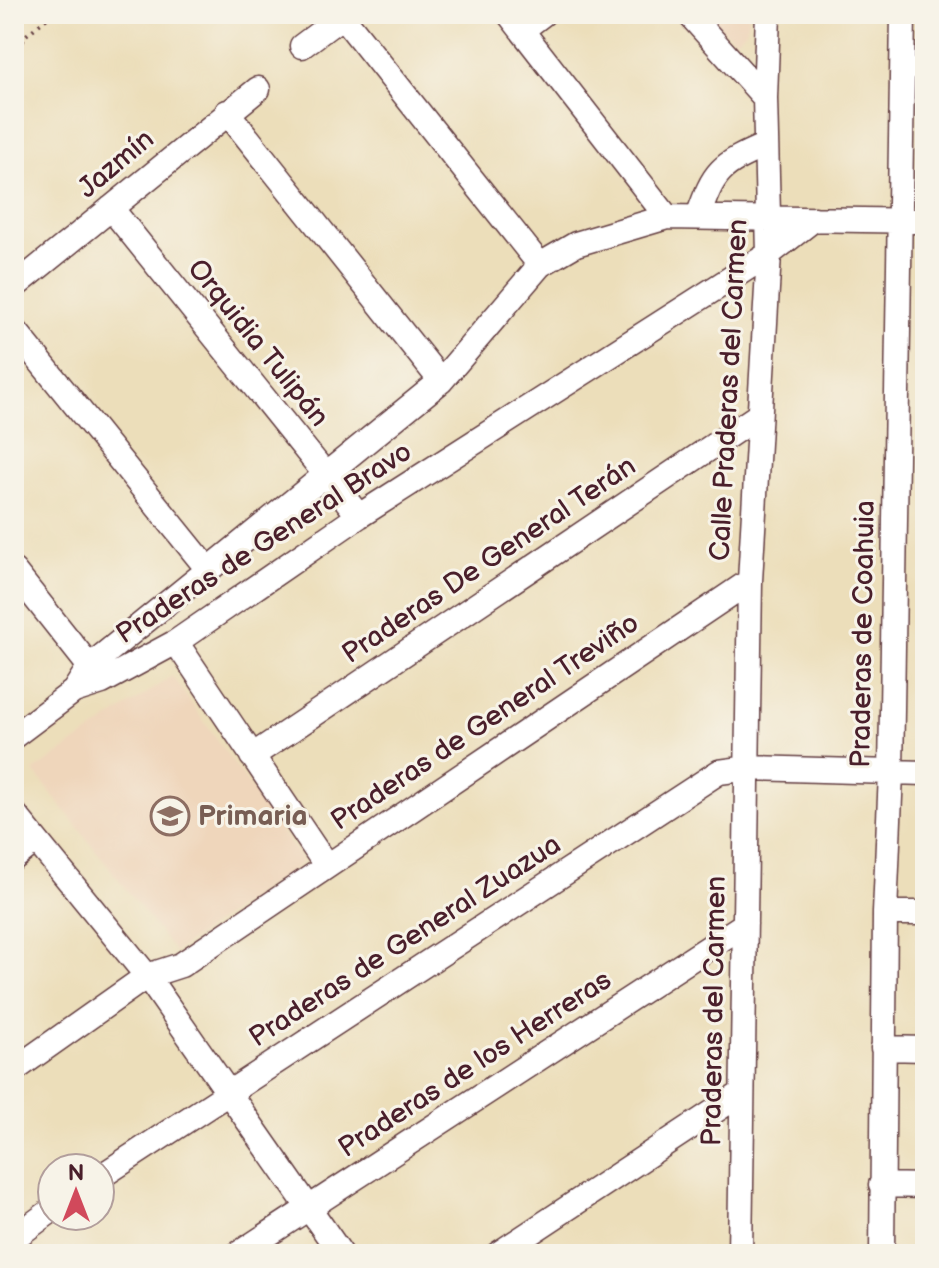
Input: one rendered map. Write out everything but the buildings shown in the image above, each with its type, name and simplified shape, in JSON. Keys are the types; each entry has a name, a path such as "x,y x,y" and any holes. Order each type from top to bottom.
{"street":[{"path":"543,14 516,22 667,217"},
{"path":"689,14 765,98"},
{"name":"Calle Praderas del Carmen","path":"749,768 750,581 769,254 765,98 768,14"},
{"name":"Praderas de Coahuia","path":"882,1254 885,913 891,773 903,14"},
{"path":"302,46 344,15 540,265"},
{"name":"Jazmín","path":"14,287 258,89"},
{"path":"227,112 441,381"},
{"path":"698,217 712,177 722,166 766,145"},
{"name":"Orquidia Tulipán","path":"111,208 359,516"},
{"name":"Praderas de General Bravo","path":"14,736 96,674 207,568 441,381 540,265 576,244 667,217 925,221"},
{"name":"Praderas de General Bravo","path":"96,674 176,642 359,516 769,254 814,219"},
{"path":"14,329 207,568"},
{"name":"Praderas De General Terán","path":"252,756 759,415"},
{"path":"14,571 96,674"},
{"name":"Praderas de General Treviño","path":"14,1070 147,976 181,965 750,581"},
{"path":"176,642 326,865"},
{"name":"Praderas de General Zuazua","path":"116,1166 707,780 732,769 749,768 925,773"},
{"name":"Praderas del Carmen","path":"739,1253 749,768"},
{"path":"14,813 147,976 341,1254"},
{"path":"14,858 36,840"},
{"path":"885,913 925,913"},
{"name":"Praderas de los Herreras","path":"238,1254 745,924"},
{"path":"883,1048 925,1049"},
{"path":"498,1254 742,1093"},
{"path":"881,1185 925,1186"},
{"path":"14,1238 36,1222"}],"path":[{"path":"14,64 25,36 52,14"}],"shaded area":[{"path":"705,14 750,14 746,31 735,40"},
{"name":"Primaria","path":"172,676 303,862 175,952 34,771"}],"place":[{"name":"Primaria","path":"170,816"}]}
